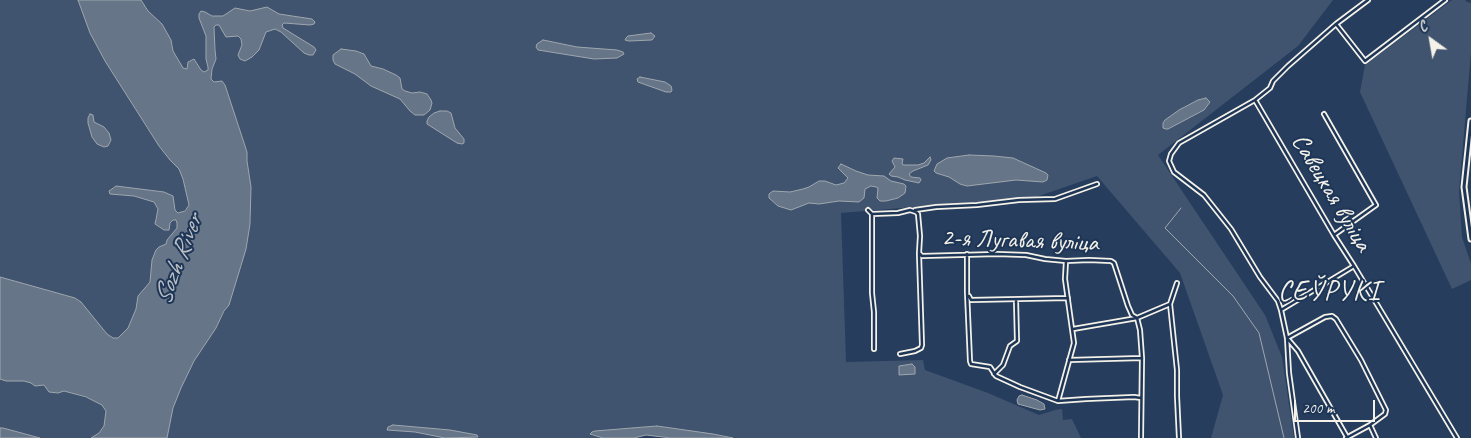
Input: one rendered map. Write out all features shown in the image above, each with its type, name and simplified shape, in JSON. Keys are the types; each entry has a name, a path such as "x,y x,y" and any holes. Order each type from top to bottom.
{"street":[{"path":"1298,438 1289,373 1287,338 1278,301 1260,277 1231,229 1204,195 1174,172 1169,161 1171,154 1179,143 1256,100 1302,54 1336,24 1368,0"},
{"path":"1336,24 1365,61 1445,0"},
{"name":"Савецкая вуліца","path":"1256,100 1334,235 1457,438"},
{"path":"1324,114 1376,205 1334,235"},
{"path":"1471,121 1464,187 1471,239"},
{"path":"872,214 1020,200 1055,200 1097,184"},
{"path":"868,210 872,214 874,349"},
{"path":"900,354 915,351 921,348 922,345 918,256 921,254 920,236 918,214 913,210"},
{"name":"2-я Лугавая вуліца","path":"921,254 1026,254 1045,259 1111,261 1114,263 1132,315 1137,318 1140,330 1142,358 1141,438"},
{"path":"968,254 967,292 970,361 973,365 990,367 994,374 1020,387 1058,401 1141,398"},
{"path":"1058,401 1074,343 1065,279 1066,261"},
{"path":"1281,310 1354,266"},
{"path":"1177,283 1170,304 1177,370 1179,438"},
{"path":"967,292 972,300 1068,298"},
{"path":"994,374 1003,365 1010,346 1017,341 1016,300"},
{"path":"1073,329 1137,318 1170,304"},
{"path":"1332,316 1336,319 1361,360 1386,410 1385,414 1370,425 1346,438 1298,352 1287,338 1325,317 1332,316"},
{"path":"1069,360 1142,358"},
{"path":"1370,425 1376,438"}],"shaded area":[{"path":"0,0 78,0 90,33 105,61 154,138 182,175 189,203 187,208 181,213 176,211 164,192 116,186 112,188 110,194 134,196 154,202 158,209 155,220 157,226 165,231 173,220 176,220 177,223 177,228 166,244 156,250 152,262 150,282 138,296 136,309 128,328 118,338 113,338 107,334 81,302 75,298 0,277"},
{"path":"141,0 1333,0 1298,46 1158,155 1265,315 1282,357 1294,438 1211,438 1223,395 1180,273 1097,176 1036,197 841,213 846,362 923,360 925,370 988,393 1039,415 1062,409 1063,420 1072,419 1081,438 733,438 657,426 592,432 591,435 603,438 167,438 173,408 181,388 194,361 216,328 229,303 247,244 251,217 250,180 247,152 224,83 213,82 201,70 194,59 187,64 188,68 183,69 162,24 148,11"},
{"path":"1452,0 1465,0 1471,3 1471,52 1459,191 1462,237 1471,264 1471,280 1452,289 1360,92 1365,65"},
{"path":"0,379 24,381 35,386 44,385 50,392 58,393 64,391 92,400 105,408 104,427 91,438 40,438 0,428"}],"water":[{"name":"Sozh River","path":"78,0 141,0 148,11 162,24 171,40 173,51 183,68 187,69 188,62 194,59 204,72 208,70 208,67 206,36 199,18 201,11 212,16 223,16 235,8 250,11 267,7 279,14 312,19 315,22 310,25 284,23 282,25 283,28 314,47 316,50 313,55 304,53 281,32 275,29 266,32 259,50 245,61 240,59 238,55 242,45 241,39 238,36 226,37 219,25 214,27 216,59 211,79 214,82 222,81 225,85 247,152 251,187 250,224 246,249 229,305 194,361 181,388 173,408 167,438 91,438 99,433 104,426 106,411 102,405 86,397 64,391 58,393 49,392 44,385 35,386 24,381 0,379 0,277 75,298 81,302 107,334 113,338 118,338 128,328 136,309 138,296 150,282 152,260 156,250 166,244 177,228 177,223 176,220 173,220 170,223 169,230 164,230 155,224 158,209 154,202 134,196 110,194 109,191 116,186 164,192 173,196 175,210 178,213 185,211 189,205 179,169 159,146 105,61 90,33"},
{"path":"651,33 655,36 652,40 625,40 628,36"},
{"path":"543,40 577,47 617,50 624,54 617,58 594,59 538,50 537,44"},
{"path":"341,49 364,54 371,66 396,75 400,78 402,89 405,91 427,94 432,103 430,110 424,115 415,115 400,99 371,86 355,74 335,64 333,55"},
{"path":"640,77 665,82 671,86 672,90 671,92 666,92 638,82 637,79"},
{"path":"1206,98 1210,102 1204,110 1168,129 1163,128 1165,120 1179,110"},
{"path":"440,111 451,113 455,128 464,139 464,143 457,143 427,124 429,117"},
{"path":"90,114 93,115 94,122 104,127 109,133 111,140 108,146 104,147 97,144 92,137 88,123"},
{"path":"969,155 1013,158 1046,173 1048,175 1047,180 1043,182 1016,180 967,186 934,171 937,164 947,158"},
{"path":"930,157 931,160 928,165 909,174 911,177 920,178 919,183 889,174 895,167 892,161 894,158 903,159 902,164 904,165 918,165 924,163"},
{"path":"841,164 868,175 884,176 891,181 904,184 906,186 905,193 898,198 880,201 877,198 878,188 871,186 865,189 864,198 859,202 809,203 791,210 778,206 769,198 769,194 773,191 790,192 809,187 819,181 836,185 844,183 848,178 838,168"},
{"path":"912,364 915,367 915,374 899,375 899,366"},
{"path":"1022,395 1044,404 1045,409 1040,410 1018,404 1017,400"},
{"path":"393,425 450,430 477,435 478,437 445,438 415,432 387,430 388,427"},
{"path":"657,426 733,438 671,438 646,435 634,438 603,438 590,434 595,431"},
{"path":"0,428 3,428 40,438 0,438"}],"waterway":[{"path":"1181,208 1165,228 1233,296 1259,333 1284,438"}],"district":[{"name":"СЕЎРУКІ","path":"1329,293"}]}
